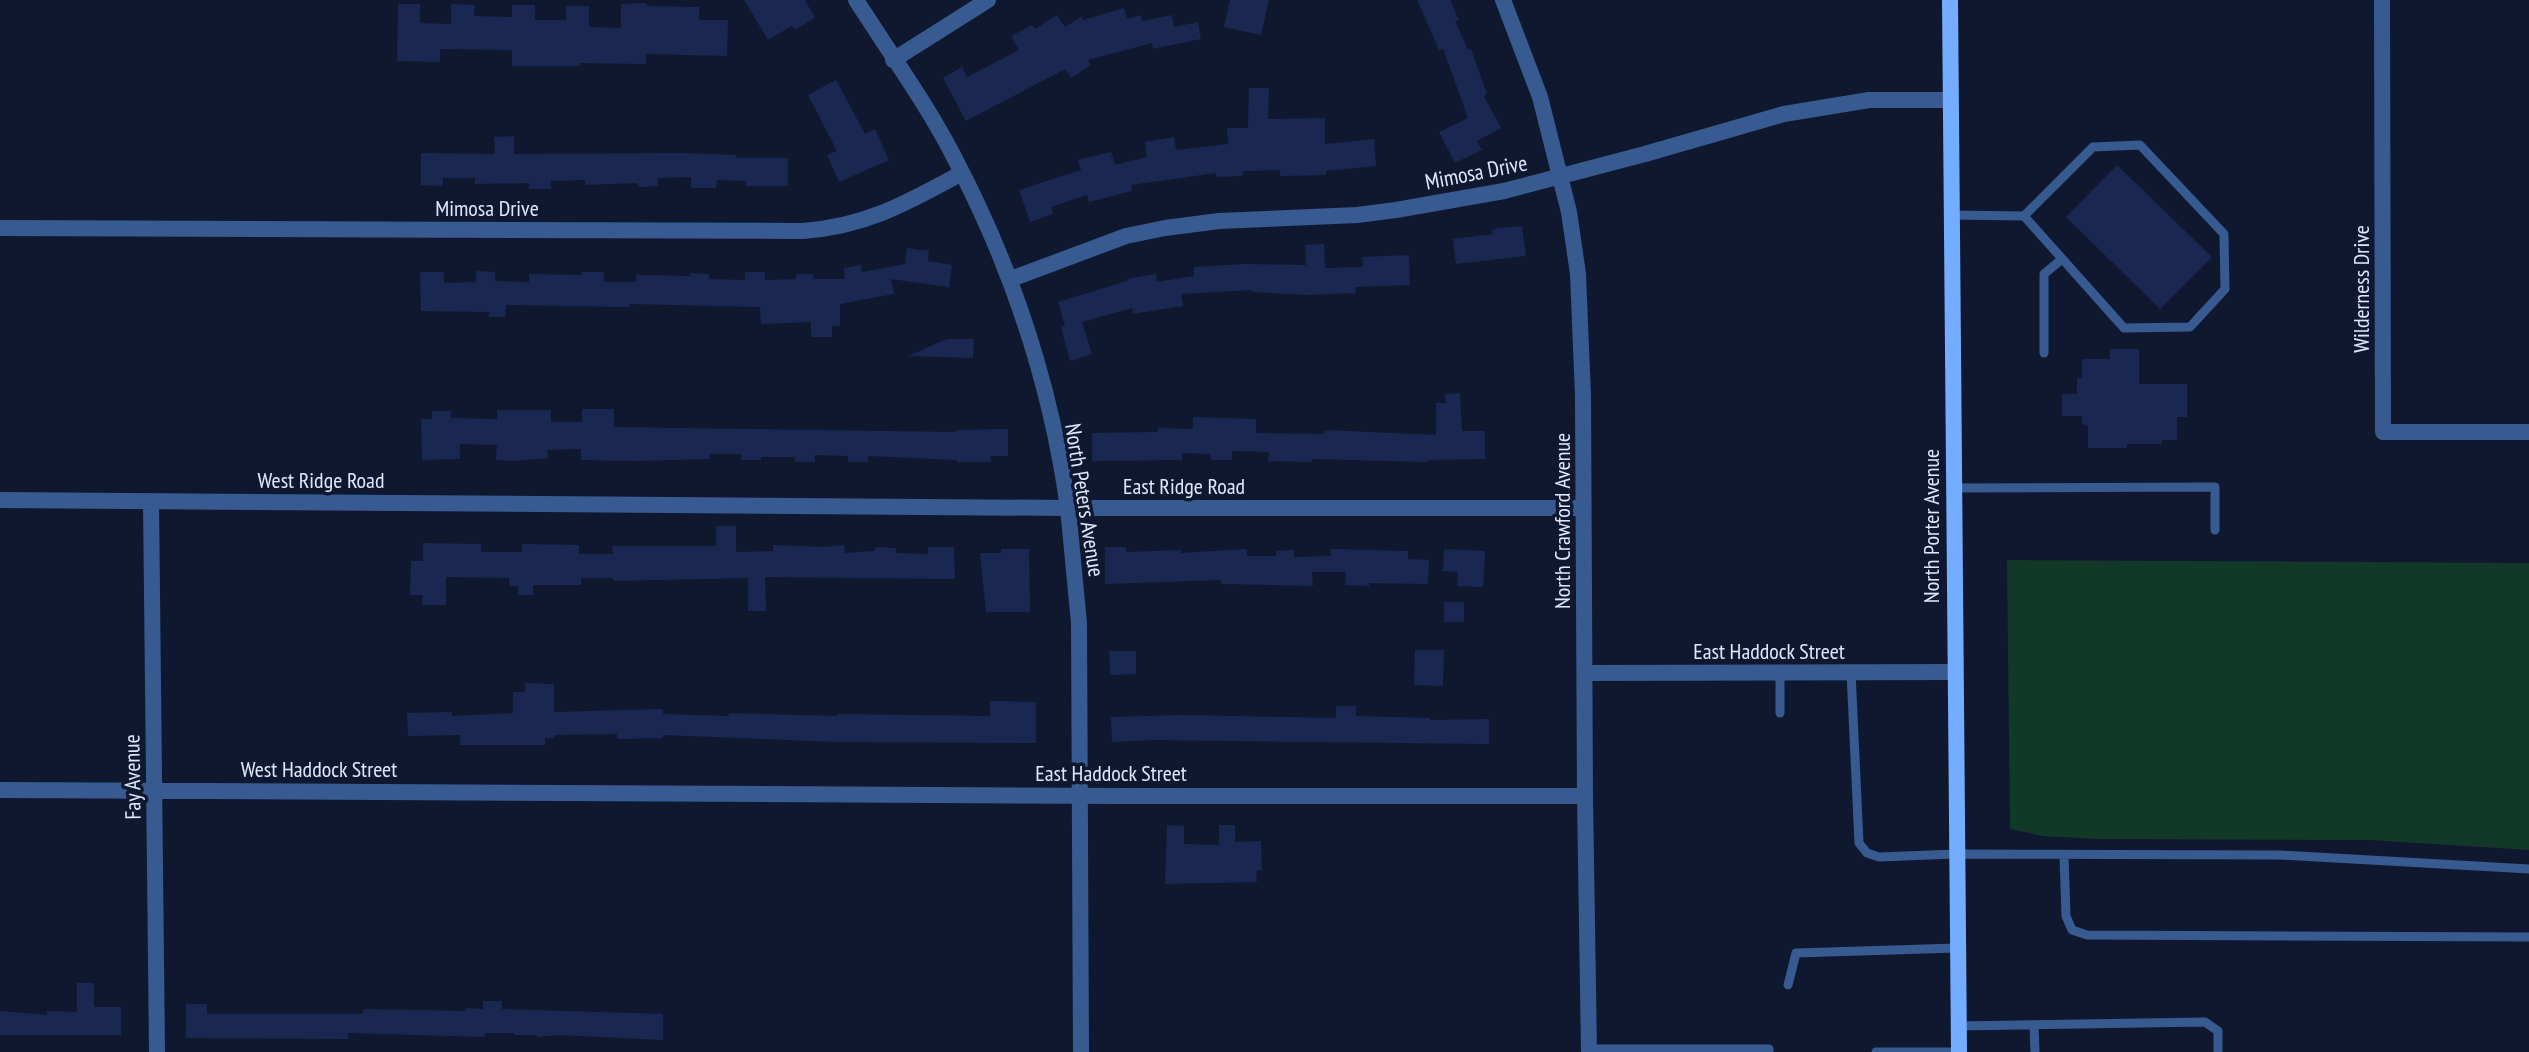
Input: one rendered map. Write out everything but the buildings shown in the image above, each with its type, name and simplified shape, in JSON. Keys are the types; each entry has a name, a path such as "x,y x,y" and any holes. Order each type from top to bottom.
{"main road":[{"name":"North Porter Avenue","path":"1950,0 1959,1052"}],"street":[{"name":"North Peters Avenue","path":"856,0 952,153 1011,279 1039,370 1064,478 1079,623 1081,1052"},
{"path":"893,60 988,0"},
{"name":"North Crawford Avenue","path":"1503,0 1540,97 1561,176 1574,240 1579,286 1583,396 1589,1050"},
{"name":"Wilderness Drive","path":"2382,0 2383,432 2529,432"},
{"name":"Mimosa Drive","path":"1011,279 1126,236 1190,223 1383,212 1504,191 1813,108 1869,100 1950,100"},
{"name":"Mimosa Drive","path":"0,228 823,230 870,220 903,206 962,173"},
{"name":"West Ridge Road","path":"0,500 642,504"},
{"name":"Fay Avenue","path":"151,501 157,1052"},
{"name":"East Ridge Road","path":"642,504 1583,508"},
{"name":"East Haddock Street","path":"1585,673 1954,672"},
{"name":"West Haddock Street","path":"0,790 638,792"},
{"name":"East Haddock Street","path":"638,792 1585,796"}],"lane":[{"path":"1951,215 2024,216 2093,147 2140,145 2224,234 2225,289 2190,327 2124,328 2024,216"},
{"path":"2044,353 2044,274 2062,259"},
{"path":"1953,488 2215,487 2215,530"},
{"path":"1851,672 1859,843 1867,853 1879,857 1955,854 2280,855 2529,869"},
{"path":"1780,673 1780,713"},
{"path":"2064,855 2066,916 2072,930 2087,935 2529,937"},
{"path":"1788,985 1796,953 1957,948"},
{"path":"1958,1026 2205,1022 2218,1031 2218,1052"},
{"path":"2034,1026 2035,1052"},
{"path":"1589,1050 1769,1049 1769,1052"},
{"path":"1876,1052 1959,1052"}],"green space":[{"path":"2007,560 2529,563 2529,850 2370,840 2097,839 2043,836 2010,829"}]}
